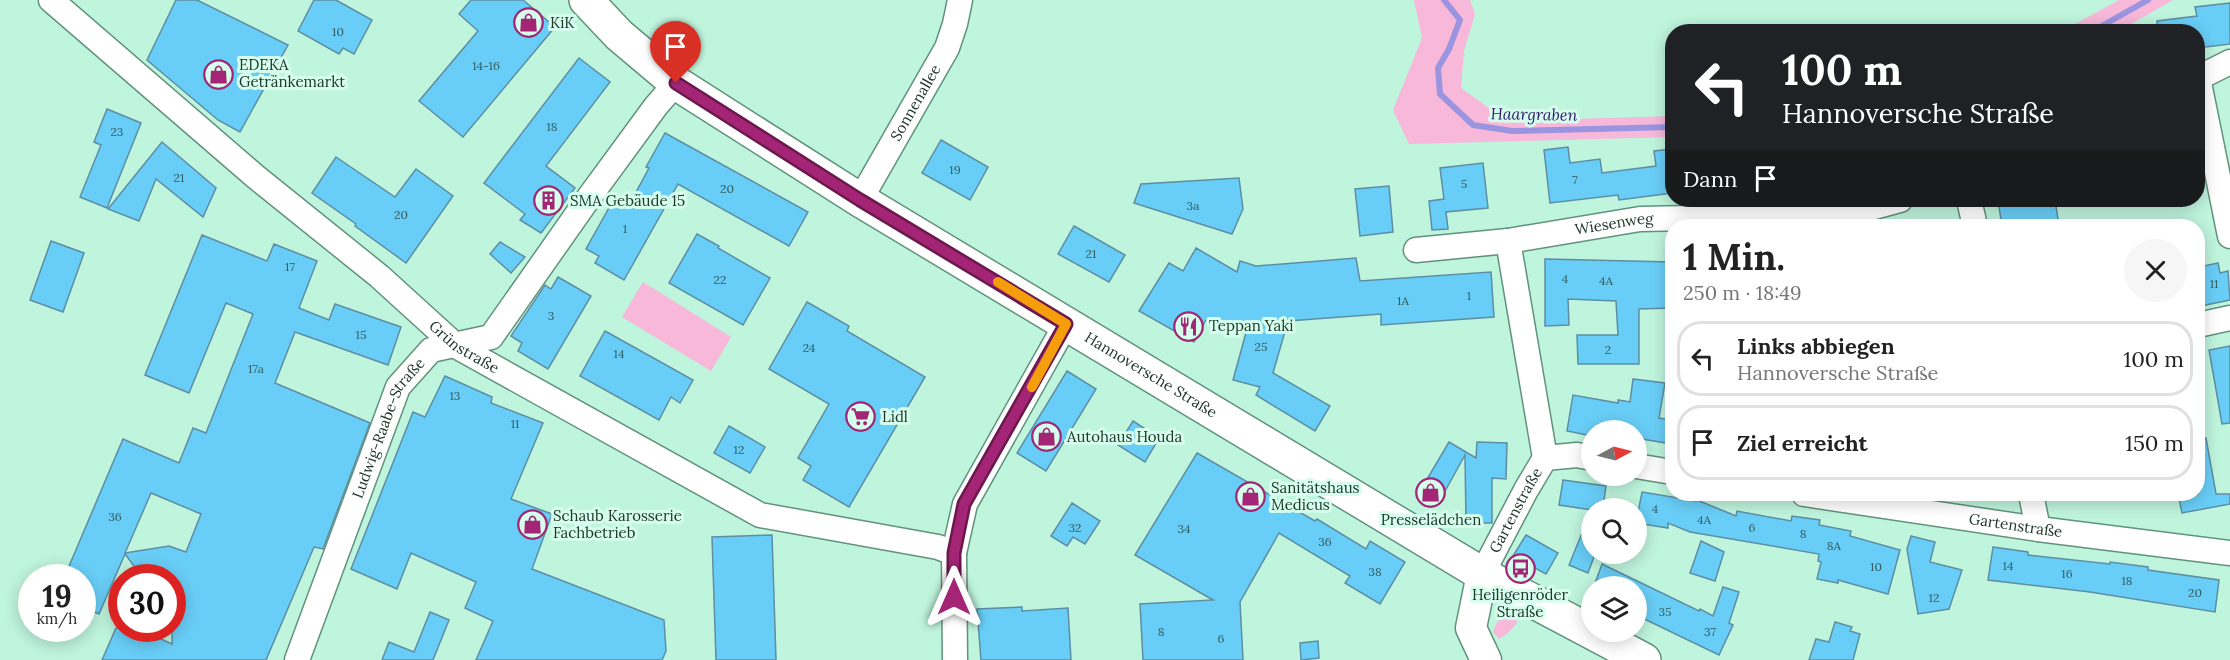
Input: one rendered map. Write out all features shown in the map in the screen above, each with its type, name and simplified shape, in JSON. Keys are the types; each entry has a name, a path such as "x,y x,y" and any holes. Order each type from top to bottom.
{"main road":[{"name":"Hannoversche Straße","path":"586,0 620,35 676,83 860,200 1482,574 1644,660"}],"street":[{"name":"Grünstraße","path":"51,0 256,177 379,276 456,346 760,515 938,547 954,553"},
{"name":"Sonnenallee","path":"860,200 947,48 960,0"},
{"path":"2205,74 2230,62"},
{"name":"Ludwig-Raabe-Straße","path":"297,660 398,387 431,350 491,337 610,169 656,106 676,83"},
{"path":"2205,113 2230,236"},
{"name":"Wiesenweg","path":"1416,250 1508,242 1640,219 1845,215 1874,207"},
{"path":"1508,242 1545,458"},
{"path":"2205,323 2230,318"},
{"path":"955,660 954,553 964,504 1066,324"},
{"name":"Gartenstraße","path":"1482,574 1545,458 1581,456"},
{"path":"1647,468 1665,471"},
{"name":"Gartenstraße","path":"1851,501 2038,529 2230,553"},
{"path":"2032,501 2038,529"},
{"path":"1482,574 1471,628 1486,660"}],"shaded area":[{"path":"1414,0 1470,0 1475,14 1464,51 1461,88 1507,121 1665,116 1665,137 1409,144 1393,110 1422,38"},
{"path":"2119,0 2173,0 2131,24 2075,24"},
{"path":"643,282 731,337 711,371 622,317"},
{"path":"1506,614 1515,614 1517,623 1499,639 1493,632 1497,622"}],"building":[{"name":"EDEKA Getränkemarkt","path":"176,0 197,0 288,45 240,132 218,120 147,60"},
{"path":"314,0 336,0 372,20 354,54 343,48 339,54 298,31"},
{"path":"471,0 523,0 555,27 463,137 419,101 478,31 459,14"},
{"path":"2230,3 2230,44 2205,47 2205,24 2157,24 2157,21 2197,16 2195,7"},
{"path":"579,58 610,82 546,166 575,188 541,233 520,220 525,214 484,183"},
{"path":"107,109 141,123 107,208 80,197 101,145 94,142"},
{"path":"665,133 808,212 789,246 678,184 624,280 595,263 599,256 586,249 615,197 629,205"},
{"path":"941,140 988,167 970,200 922,173"},
{"path":"162,142 216,188 203,217 156,179 139,221 108,209"},
{"path":"1568,147 1570,163 1600,159 1602,173 1656,166 1654,151 1665,150 1665,194 1619,200 1618,195 1550,203 1544,150"},
{"path":"336,157 395,197 416,169 453,196 406,263 312,193"},
{"path":"1483,163 1488,208 1446,212 1448,229 1432,230 1429,201 1444,199 1440,168"},
{"path":"1239,178 1243,209 1232,234 1134,203 1141,184"},
{"path":"1389,186 1393,232 1360,236 1355,189"},
{"path":"1999,207 2056,207 2058,219 2001,219"},
{"path":"1074,226 1125,255 1109,282 1058,254"},
{"path":"697,234 770,278 743,325 669,283"},
{"path":"202,235 267,261 274,244 317,261 299,308 329,320 335,304 401,327 388,365 295,332 275,383 370,423 323,549 314,547 266,660 102,660 110,642 168,642 172,644 172,642 186,642 186,564 132,564 125,554 121,564 108,564 108,593 99,614 96,613 96,564 70,564 123,439 179,463 193,428 206,433 253,314 226,303 189,393 145,375","holes":["151,493 201,514 186,552 169,546 125,553"]},
{"path":"51,241 84,253 63,312 30,300"},
{"path":"500,242 525,257 511,273 490,254"},
{"path":"1196,248 1237,272 1240,261 1256,266 1356,258 1360,281 1491,272 1494,317 1381,325 1381,314 1288,321 1273,373 1330,406 1315,431 1256,395 1260,387 1233,380 1247,329 1206,320 1194,342 1139,311 1169,263 1183,271"},
{"path":"1545,259 1665,262 1665,308 1639,309 1639,364 1578,364 1577,335 1618,335 1616,301 1568,299 1569,325 1545,326"},
{"path":"2218,263 2220,273 2228,271 2230,300 2205,305 2205,266"},
{"path":"558,277 591,296 548,369 518,351 522,343 511,336 545,285 551,289"},
{"name":"Lidl","path":"807,302 849,326 847,331 925,377 849,507 803,480 811,466 798,458 829,404 769,369"},
{"path":"605,331 693,380 680,403 671,397 659,420 580,376"},
{"path":"2230,346 2230,423 2222,424 2209,350"},
{"path":"1067,371 1096,389 1046,471 1017,453"},
{"path":"445,376 492,397 491,403 543,423 511,499 552,514 532,569 664,620 666,651 662,660 476,660 493,621 465,608 476,582 411,553 397,589 351,569 413,412 425,417"},
{"path":"1633,379 1665,383 1659,418 1665,419 1665,443 1647,440 1647,420 1581,420 1581,434 1567,431 1573,395 1618,403 1618,400 1630,402"},
{"path":"1133,421 1159,438 1145,462 1118,445"},
{"path":"729,426 765,447 750,473 714,453"},
{"path":"2205,438 2216,494 2230,494 2230,504 2182,513 2179,501 2205,501"},
{"path":"1449,442 1476,458 1477,442 1507,443 1506,479 1492,478 1492,523 1466,523 1465,455 1439,502 1420,491"},
{"path":"1197,453 1315,521 1317,519 1366,549 1370,541 1405,562 1380,604 1345,583 1350,576 1279,533 1240,602 1243,660 1143,660 1140,604 1213,600 1135,555"},
{"path":"1563,480 1581,483 1581,486 1606,486 1604,498 1581,498 1581,508 1559,505"},
{"path":"1642,492 1665,496 1665,501 1699,501 1736,516 1737,511 1791,521 1792,516 1820,520 1819,525 1851,531 1850,536 1900,550 1888,594 1838,580 1838,583 1817,579 1821,562 1818,561 1819,554 1690,532 1668,523 1668,528 1647,525 1647,498 1641,498"},
{"path":"1072,503 1100,521 1085,544 1073,537 1067,546 1051,536"},
{"path":"772,535 776,660 716,660 712,537"},
{"path":"1526,535 1558,553 1546,574 1513,556"},
{"path":"1581,536 1581,564 1591,564 1588,573 1569,565"},
{"path":"1911,536 1935,542 1930,562 1962,570 1949,609 1918,614 1907,549"},
{"path":"1701,541 1724,552 1715,581 1690,573"},
{"path":"1993,547 2028,552 2028,555 2110,564 2110,562 2219,580 2215,612 2090,592 1988,580"},
{"path":"1602,564 1627,576 1598,576"},
{"path":"1647,586 1713,616 1723,587 1739,592 1729,623 1733,625 1719,655 1647,620"},
{"path":"1022,607 1022,611 1068,608 1071,660 981,660 977,609"},
{"path":"430,612 449,620 433,660 382,660 389,642 414,652"},
{"path":"1835,622 1852,627 1850,631 1860,634 1853,660 1809,660 1816,639 1829,642"},
{"path":"1318,641 1319,658 1301,660 1300,643"}],"waterway":[{"name":"Haargraben","path":"1444,0 1460,20 1449,49 1438,68 1440,94 1473,125 1512,131 1665,127"},
{"name":"Haargraben","path":"2105,24 2148,0"}],"slow traffic":[{"path":"998,282 1066,324 1032,387"}],"place":[{"name":"KiK","path":"529,23"},
{"name":"EDEKA Getränkemarkt","path":"218,74"},
{"name":"SMA Gebäude 15","path":"549,201"},
{"name":"Teppan Yaki","path":"1188,326"},
{"name":"Lidl","path":"861,417"},
{"name":"Autohaus Houda","path":"1046,437"},
{"name":"Presselädchen","path":"1431,493"},
{"name":"Sanitätshaus Medicus","path":"1250,497"},
{"name":"Schaub Karosserie Fachbetrieb","path":"532,525"},
{"name":"Heiligenröder Straße","path":"1520,568"}],"route":[{"path":"676,83 860,200 1066,324 1050,356 964,504 954,553 954,597"}]}
